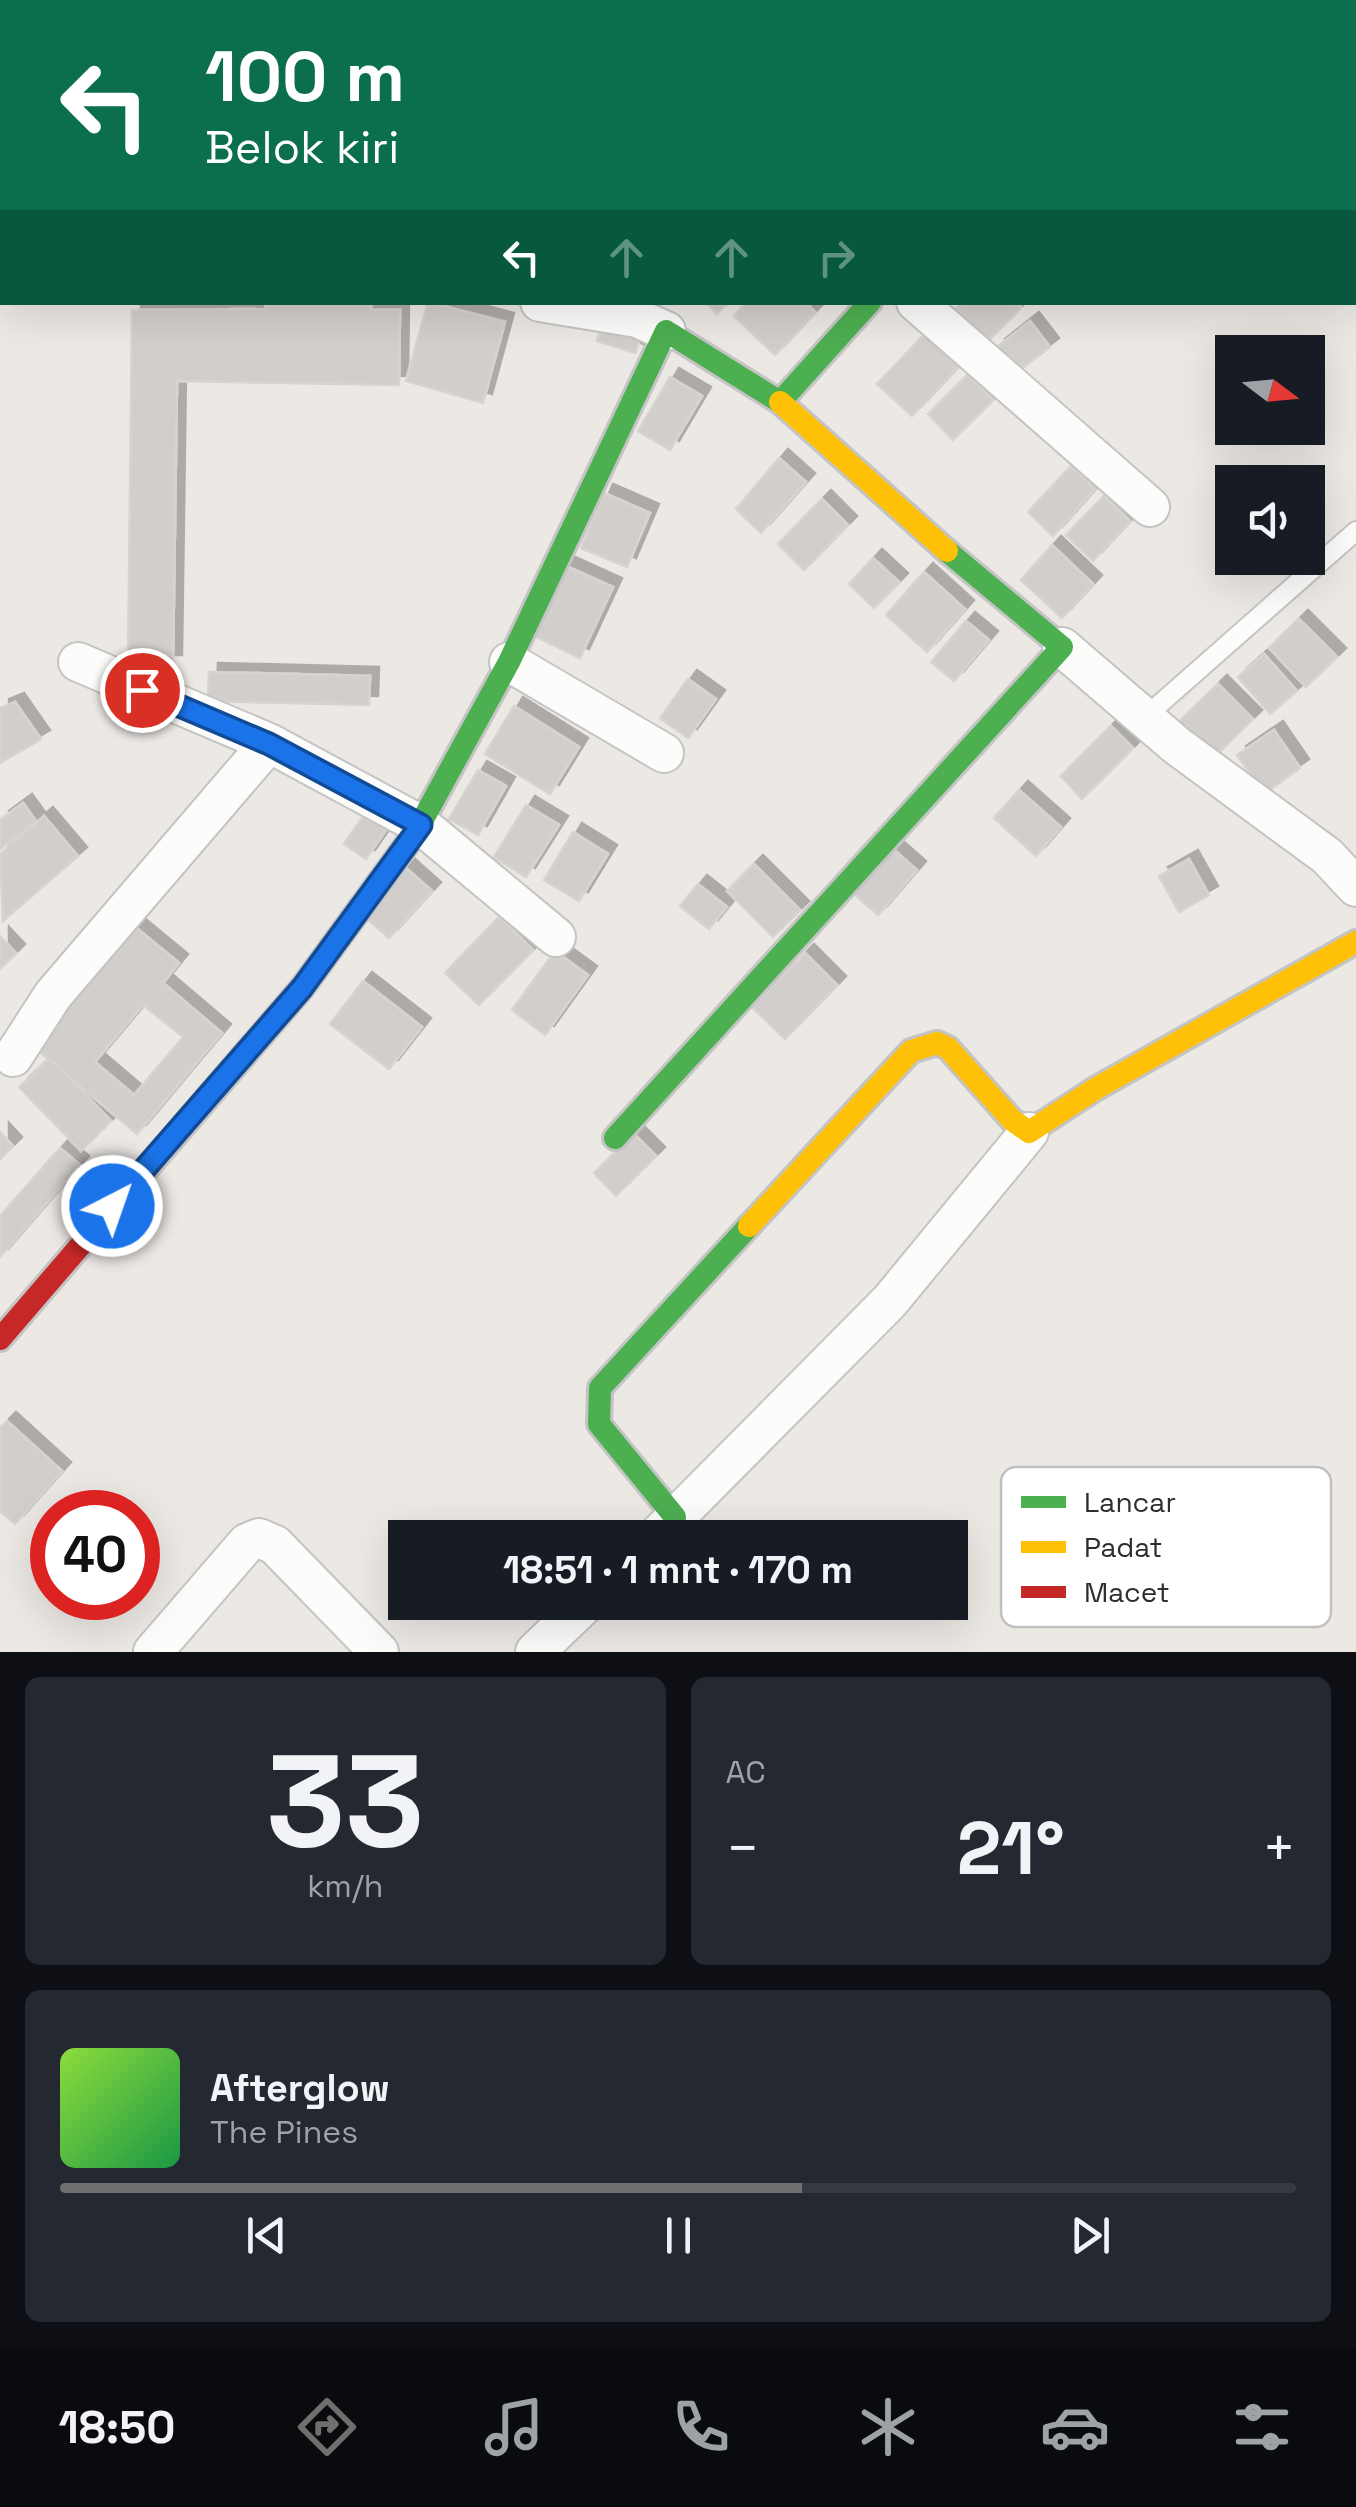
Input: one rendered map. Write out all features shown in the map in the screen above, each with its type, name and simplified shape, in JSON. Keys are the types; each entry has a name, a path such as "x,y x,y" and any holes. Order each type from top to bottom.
{"street":[{"path":"558,305 637,318 666,331 780,402 900,512 1176,745 1327,856 1356,887"},
{"path":"780,402 867,305"},
{"path":"919,305 1150,507"},
{"path":"0,1339 302,988 421,825 509,662 666,331"},
{"path":"616,1138 1062,647"},
{"path":"78,662 269,744 421,825 556,936"},
{"path":"509,662 664,753"},
{"path":"12,1057 53,995 269,744"},
{"path":"672,1520 890,1301 1029,1132 1096,1088 1356,942"},
{"path":"661,1520 599,1424 596,1412 600,1388 911,1051 937,1043 948,1048 1012,1120 1029,1132"},
{"path":"161,1649 247,1543 259,1538 275,1545 379,1652"},
{"path":"534,1652 567,1620"}],"lane":[{"path":"1144,717 1356,531"}],"building":[{"path":"266,305 371,305 371,310 400,310 399,385 177,381 173,664 128,664 132,310 265,309"},
{"path":"427,305 505,322 483,403 406,381"},
{"path":"708,305 725,305 717,314"},
{"path":"743,305 808,305 815,312 775,355 734,316"},
{"path":"960,305 1021,307 988,341 956,309"},
{"path":"603,321 642,333 635,353 597,341"},
{"path":"1030,321 1050,347 1016,373 996,348"},
{"path":"925,334 959,366 912,416 877,384"},
{"path":"968,375 993,400 953,440 928,414"},
{"path":"670,377 702,396 670,450 638,431"},
{"path":"779,458 806,482 761,533 736,509"},
{"path":"1071,466 1095,489 1053,536 1028,512"},
{"path":"604,493 650,513 627,567 581,548"},
{"path":"1104,496 1130,521 1093,561 1066,535"},
{"path":"822,499 848,525 804,570 778,544"},
{"path":"1052,545 1093,584 1062,618 1021,580"},
{"path":"873,558 899,582 874,608 849,584"},
{"path":"566,566 613,587 580,658 534,636"},
{"path":"924,572 965,609 927,652 886,615"},
{"path":"1299,619 1337,657 1306,687 1269,648"},
{"path":"966,621 989,640 954,681 931,662"},
{"path":"1264,654 1297,691 1270,714 1238,677"},
{"path":"209,672 370,676 369,705 208,701"},
{"path":"688,679 716,699 688,738 660,718"},
{"path":"1218,684 1253,719 1209,762 1175,726"},
{"path":"15,702 41,739 0,763 0,708"},
{"path":"514,706 579,747 550,794 485,754"},
{"path":"1111,726 1133,748 1082,799 1061,776"},
{"path":"1274,730 1300,768 1264,794 1237,755"},
{"path":"478,770 506,786 478,835 449,819"},
{"path":"1019,790 1061,827 1036,856 994,818"},
{"path":"23,803 36,821 0,849 0,820"},
{"path":"526,805 559,825 526,877 494,857"},
{"path":"368,809 390,824 366,859 344,844"},
{"path":"44,816 78,856 3,921 0,854"},
{"path":"573,832 608,854 579,901 544,880"},
{"path":"893,849 917,870 878,915 854,894"},
{"path":"1189,859 1209,895 1179,912 1159,876"},
{"path":"754,864 800,910 773,937 727,891"},
{"path":"406,868 432,891 389,938 363,915"},
{"path":"698,884 727,907 709,929 680,906"},
{"path":"499,917 533,950 479,1005 445,973"},
{"path":"134,926 179,963 163,983 222,1033 137,1134 35,1048","holes":["143,1005 183,1037 134,1095 95,1062"]},
{"path":"0,936 16,953 0,969"},
{"path":"555,951 588,975 545,1035 512,1010"},
{"path":"805,953 837,985 785,1039 752,1007"},
{"path":"363,981 422,1027 389,1069 330,1024"},
{"path":"50,1058 111,1121 81,1151 19,1087"},
{"path":"0,1132 13,1146 0,1159"},
{"path":"634,1134 656,1156 616,1196 594,1173"},
{"path":"60,1148 80,1165 0,1257 0,1216"},
{"path":"7,1421 62,1471 45,1490 30,1490 30,1507 15,1524 0,1511 0,1428"}],"traffic: fast":[{"path":"416,832 509,662 666,331 780,402 867,305"},
{"path":"615,1138 1062,647 947,551"},
{"path":"675,1517 599,1424 600,1388 749,1226"}],"traffic: slow":[{"path":"780,402 947,551"},
{"path":"749,1226 911,1051 937,1043 948,1048 1012,1120 1029,1132 1095,1089 1356,942"}],"traffic: jam":[{"path":"0,1339 302,988 416,832"}],"route":[{"path":"112,1206 302,988 421,825 269,744 142,690"}]}
